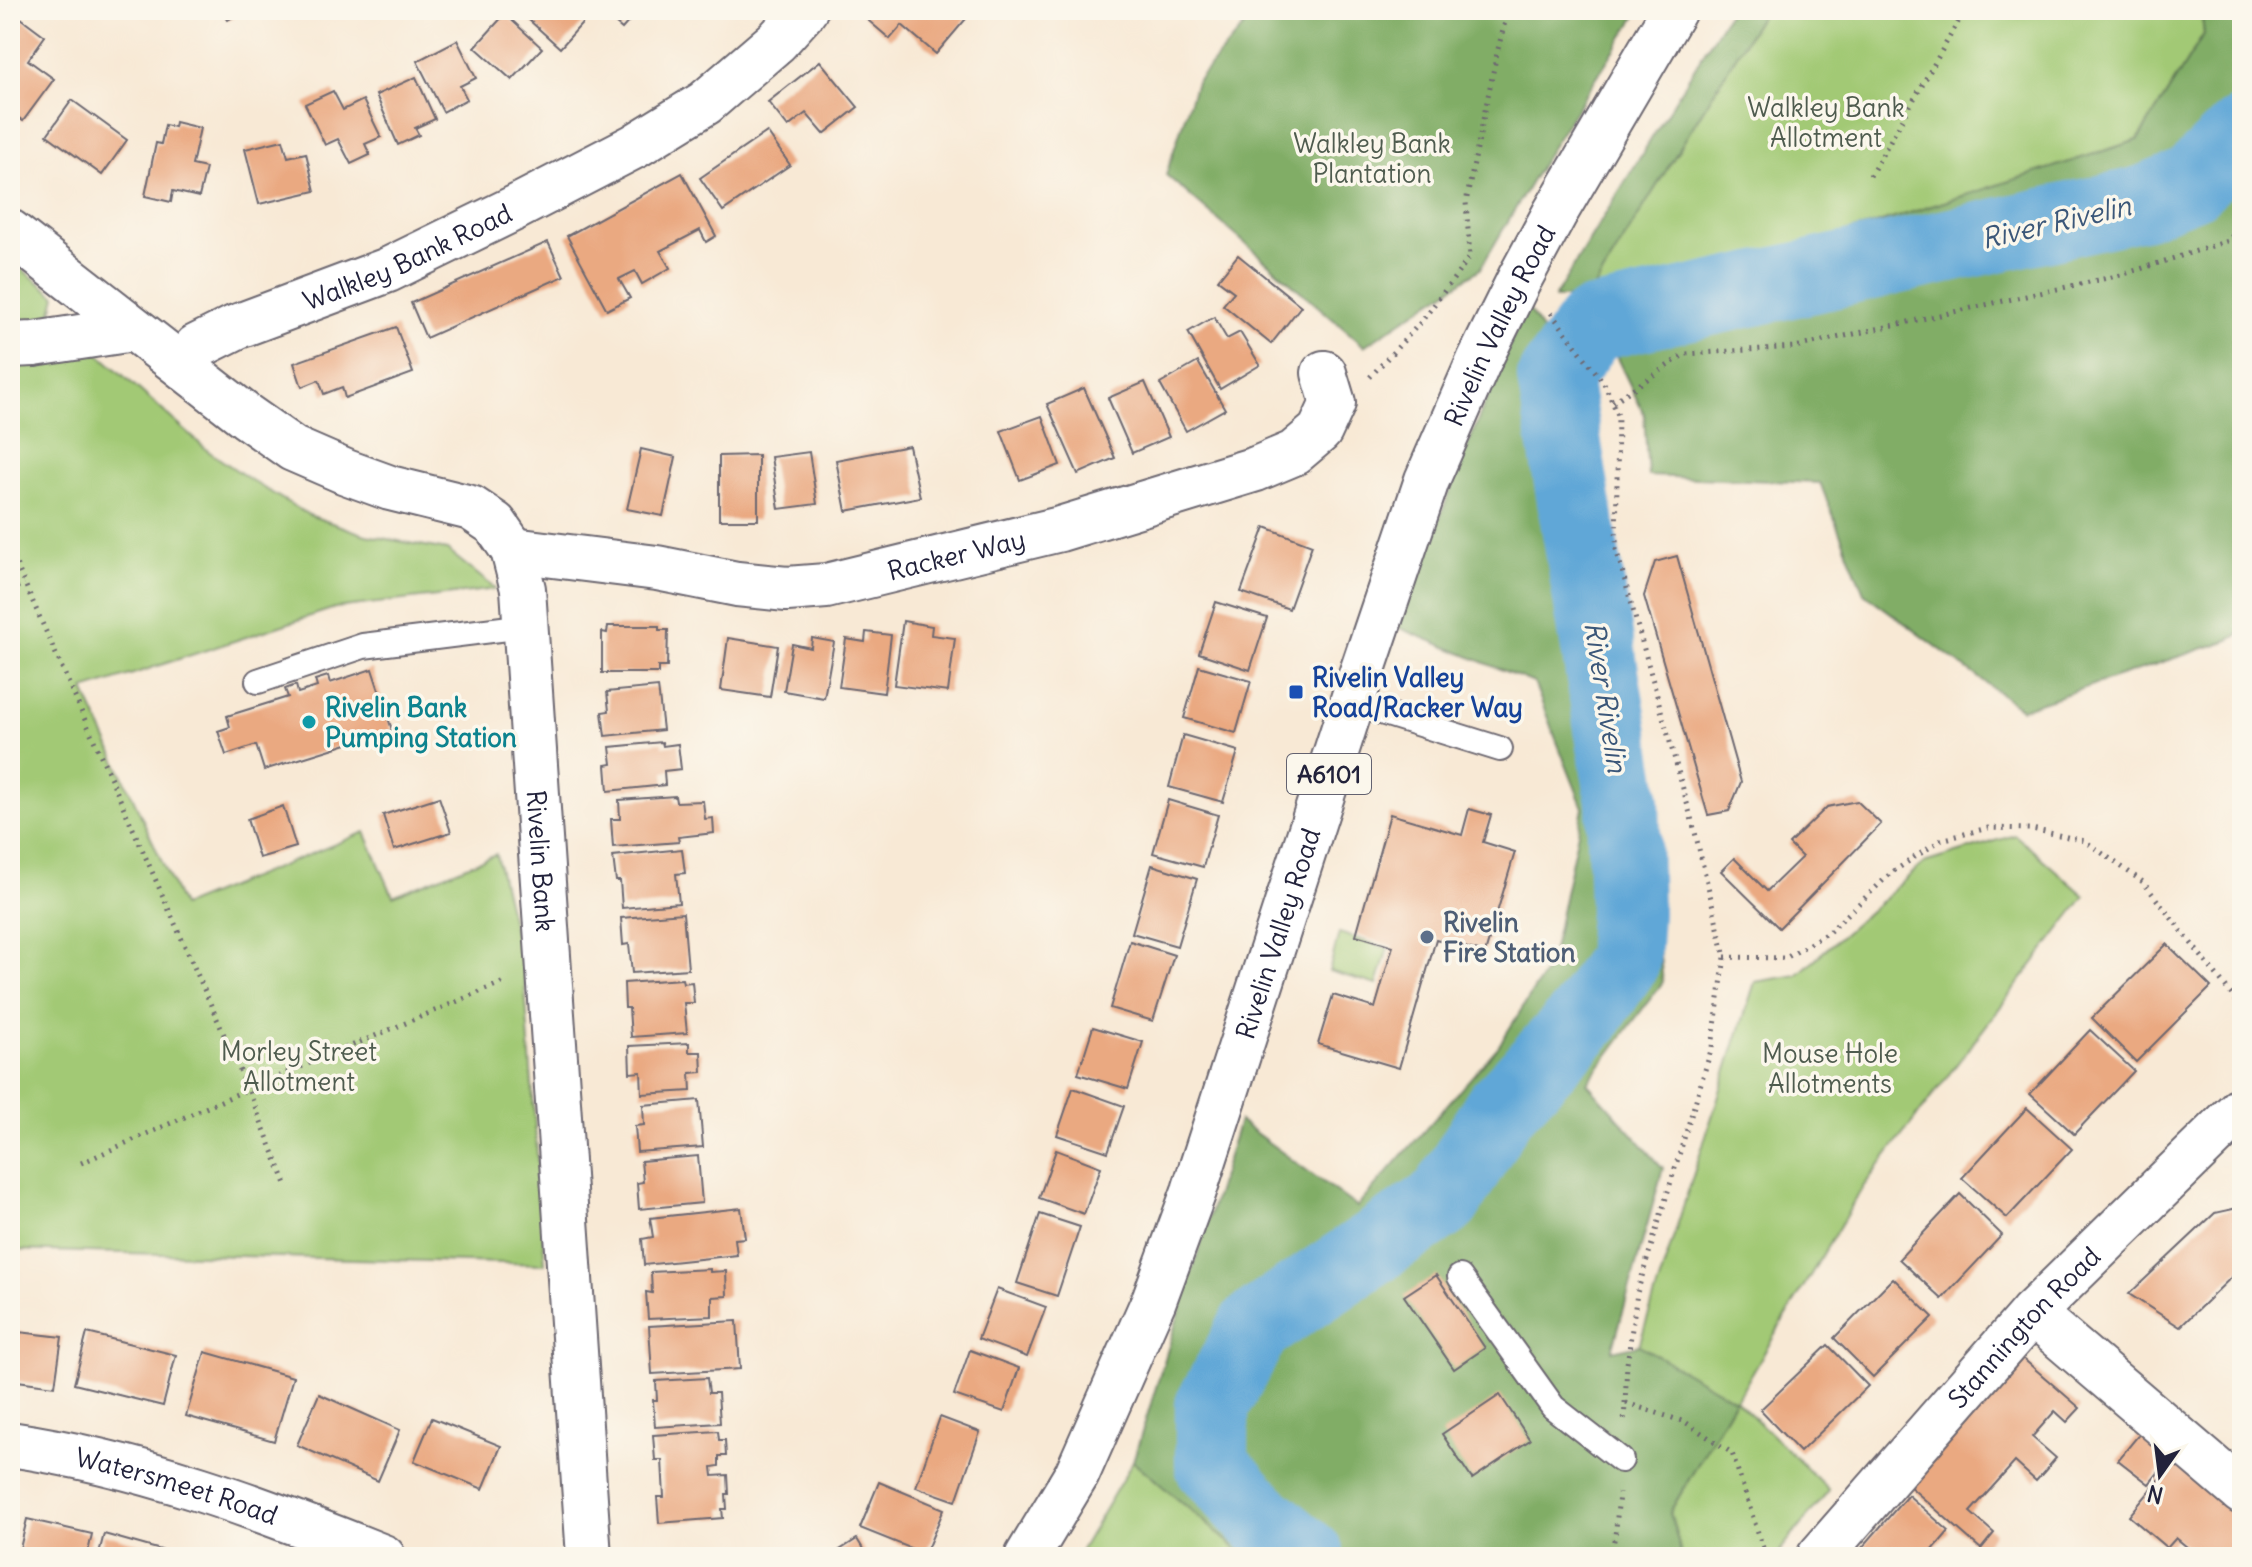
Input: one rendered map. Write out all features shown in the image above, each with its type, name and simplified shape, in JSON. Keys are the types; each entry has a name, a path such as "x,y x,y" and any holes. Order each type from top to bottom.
{"street":[{"name":"Walkley Bank Road","path":"183,365 196,347 236,327 388,270 635,146 705,103 777,41 805,10"},
{"name":"Rivelin Valley Road","path":"1027,1557 1077,1474 1154,1300 1194,1191 1427,480 1479,361 1555,213 1674,10"},
{"path":"10,232 183,365"},
{"path":"10,345 133,329"},
{"name":"Rivelin Bank","path":"183,365 293,449 390,488 471,508 495,524 513,550 523,589 589,1557"},
{"path":"1320,431 1333,403 1324,373"},
{"name":"Racker Way","path":"513,550 657,568 737,584 787,589 826,586 1060,529 1171,497 1294,453 1320,431"},
{"name":"Stannington Road","path":"1819,1557 2032,1313 2242,1108"},
{"path":"2032,1313 2242,1492"},
{"name":"Watersmeet Road","path":"10,1444 124,1466 229,1497 383,1557"}],"lane":[{"path":"258,681 363,646 525,626"},
{"path":"1352,703 1500,749"},
{"path":"1460,1277 1553,1407 1621,1460"}],"path":[{"path":"10,15 14,10"},
{"path":"1320,431 1421,322 1470,257 1466,202 1508,10"},
{"path":"1870,176 1965,10"},
{"path":"1613,402 1685,354 1795,347 2121,275 2228,241 2242,224"},
{"path":"1552,315 1604,383 1618,415 1616,549 1694,828 1725,957 1712,1047 1637,1293 1627,1364 1616,1529 1611,1557"},
{"path":"10,550 248,1089 286,1184"},
{"path":"10,591 24,583"},
{"path":"1725,957 1786,958 1829,932 1891,873 1941,840 1988,828 2032,829 2085,841 2143,882 2242,1008"},
{"path":"81,1163 248,1089 549,964"},
{"path":"1626,1403 1685,1422 1732,1453 1766,1557"}],"green space":[{"name":"Walkley Bank Plantation","path":"1258,10 1640,10 1548,153 1480,269 1364,346 1166,175 1196,82"},
{"path":"1730,10 1764,10 1589,297 1866,227 2138,140 2204,34 2201,10 2242,10 2242,633 2021,709 1864,593 1820,483 1648,476 1644,414 1588,298 1554,298"},
{"name":"Walkley Bank Allotment","path":"1764,10 2201,10 2204,34 2138,140 1866,227 1588,297"},
{"name":"Morley Street Allotment","path":"10,260 56,296 52,312 208,451 309,515 366,535 447,550 496,589 335,608 84,690 182,906 365,832 393,896 496,854 524,974 545,1264 10,1250"},
{"path":"1526,306 1589,402 1598,582 1645,829 1663,982 1587,1083 1663,1168 1612,1351 1639,1345 1735,1400 1670,1512 1682,1557 1246,1557 1133,1461 1239,1121 1357,1207 1498,1047 1550,964 1583,808 1534,683 1397,627"},
{"name":"Mouse Hole Allotments","path":"2015,835 2085,896 1863,1187 1736,1400 1829,1490 1775,1557 1682,1557 1670,1512 1735,1400 1639,1345 1755,982 1797,975 1924,863"},
{"path":"1339,933 1388,948 1377,985 1329,971"},
{"path":"1133,1461 1246,1557 1077,1557"}],"building":[{"path":"222,10 245,10 228,20"},
{"path":"518,10 581,10 588,17 560,48"},
{"path":"600,10 635,10 637,12 622,29"},
{"path":"868,10 967,10 971,13 936,54 902,25 890,39 863,16"},
{"path":"505,14 542,48 512,80 475,47"},
{"path":"21,18 45,36 28,60 54,79 23,121 10,111 10,33"},
{"path":"457,40 476,78 460,86 467,99 443,112 417,61"},
{"path":"820,61 858,107 824,134 806,113 788,127 768,102"},
{"path":"416,77 435,119 415,128 419,135 398,145 376,95"},
{"path":"333,91 343,110 363,100 381,137 365,144 370,155 351,164 338,139 325,145 305,104"},
{"path":"72,100 127,140 102,175 47,135"},
{"path":"175,122 200,128 192,165 206,168 199,197 173,191 171,202 145,196 156,143 161,144 165,125 174,127"},
{"path":"767,132 790,165 723,211 700,178"},
{"path":"283,140 288,157 306,153 315,191 259,204 245,149"},
{"path":"682,173 716,236 706,242 700,230 660,251 670,268 642,284 635,271 619,279 630,298 607,310 567,236"},
{"path":"548,242 564,276 426,338 411,303"},
{"path":"1238,255 1301,306 1271,344 1223,305 1234,292 1218,280"},
{"path":"1214,317 1227,339 1240,332 1260,365 1220,389 1188,332"},
{"path":"396,327 413,373 345,398 342,387 324,394 319,380 302,387 294,363"},
{"path":"1198,362 1225,409 1186,431 1160,384"},
{"path":"1145,382 1169,437 1132,453 1108,398"},
{"path":"1084,388 1115,458 1078,474 1047,404"},
{"path":"1042,416 1060,465 1020,480 1001,431"},
{"path":"909,446 920,497 846,511 836,460"},
{"path":"641,449 676,457 663,516 627,509"},
{"path":"809,452 817,504 779,509 771,457"},
{"path":"758,455 758,520 719,520 719,456"},
{"path":"1265,527 1312,545 1289,609 1241,592"},
{"path":"1677,556 1741,782 1729,811 1708,815 1644,596 1655,562"},
{"path":"1216,602 1267,618 1250,670 1199,653"},
{"path":"903,621 932,626 931,635 955,638 948,692 894,685"},
{"path":"608,626 659,626 659,630 668,630 667,667 658,667 658,673 602,673 602,632 607,633"},
{"path":"866,632 891,635 884,693 839,687 846,639 865,642"},
{"path":"728,638 778,646 770,697 721,690"},
{"path":"812,638 834,642 824,698 784,691 792,644 811,648"},
{"path":"1199,666 1251,681 1236,733 1184,718"},
{"name":"Rivelin Bank Pumping Station","path":"372,669 392,730 264,770 256,745 226,755 218,731 230,727 227,716 288,697 285,689 296,685 298,693 317,687 315,680 328,676 330,683"},
{"path":"658,687 663,730 605,736 602,712 609,711 607,692"},
{"path":"1183,735 1238,751 1223,802 1169,787"},
{"path":"662,742 663,746 678,744 681,769 664,771 665,785 608,791 606,765 612,764 610,747"},
{"path":"675,796 676,802 703,801 705,819 713,818 714,833 678,837 679,842 613,847 611,819 620,819 619,800"},
{"path":"439,797 451,832 394,850 383,815"},
{"path":"1168,800 1218,815 1203,867 1153,853"},
{"path":"1857,801 1881,824 1779,928 1721,871 1734,858 1767,891 1802,857 1789,844 1827,807"},
{"path":"283,806 296,847 259,858 247,819"},
{"name":"Rivelin Fire Station","path":"1469,809 1491,815 1483,842 1515,852 1485,953 1436,939 1399,1068 1318,1044 1333,995 1375,1008 1393,946 1356,935 1390,814 1462,835"},
{"path":"682,849 685,873 676,874 679,903 622,908 620,881 616,881 613,856"},
{"path":"1152,865 1197,879 1177,946 1132,933"},
{"path":"683,913 688,969 632,973 629,944 623,945 621,918"},
{"path":"1130,941 1174,955 1153,1021 1110,1008"},
{"path":"2167,944 2211,987 2136,1062 2092,1018"},
{"path":"682,979 683,983 692,982 694,1003 684,1003 687,1033 631,1037 624,983"},
{"path":"1093,1027 1143,1042 1128,1089 1078,1074"},
{"path":"2090,1030 2134,1071 2074,1134 2030,1094"},
{"path":"689,1043 689,1052 701,1052 702,1072 690,1073 691,1091 642,1094 641,1072 630,1073 629,1046"},
{"path":"1073,1088 1124,1106 1108,1152 1057,1135"},
{"path":"699,1100 703,1147 637,1152 635,1126 644,1125 643,1105"},
{"path":"2027,1108 2072,1149 2007,1218 1962,1178"},
{"path":"1056,1150 1101,1167 1084,1214 1039,1198"},
{"path":"698,1156 702,1203 639,1209 637,1183 643,1182 641,1161"},
{"path":"1960,1194 2002,1235 1942,1299 1899,1259"},
{"path":"2242,1207 2242,1267 2180,1327 2129,1294 2215,1213"},
{"path":"741,1208 745,1238 735,1239 737,1255 644,1265 642,1239 653,1237 650,1218"},
{"path":"1040,1214 1080,1227 1057,1296 1017,1283"},
{"path":"710,1269 710,1272 726,1271 727,1296 712,1297 712,1316 648,1319 646,1292 652,1293 651,1272"},
{"path":"1436,1275 1485,1348 1454,1369 1404,1296"},
{"path":"1893,1278 1933,1317 1873,1377 1834,1338"},
{"path":"997,1289 1046,1307 1027,1357 978,1339"},
{"path":"737,1321 740,1369 652,1374 649,1326"},
{"path":"10,1331 62,1337 55,1386 10,1380"},
{"path":"87,1333 176,1355 163,1406 74,1384"},
{"path":"1828,1345 1868,1386 1800,1452 1760,1410"},
{"path":"970,1350 1019,1368 1004,1412 954,1395"},
{"path":"205,1352 293,1377 274,1441 186,1416"},
{"path":"2020,1356 2080,1408 2067,1422 2055,1411 2032,1437 2056,1458 2036,1481 2015,1462 1970,1512 1994,1533 1981,1549 1908,1485"},
{"path":"707,1378 709,1393 718,1393 720,1423 655,1427 653,1400 657,1400 656,1381"},
{"path":"319,1394 400,1430 378,1481 297,1445"},
{"path":"1500,1395 1530,1440 1472,1479 1442,1434"},
{"path":"940,1417 980,1432 956,1501 916,1487"},
{"path":"432,1418 501,1446 483,1489 414,1461"},
{"path":"2145,1427 2175,1452 2149,1484 2118,1460"},
{"path":"718,1431 719,1440 725,1440 726,1456 719,1456 719,1466 712,1467 713,1476 728,1475 729,1494 726,1494 727,1509 722,1509 723,1518 659,1523 657,1497 664,1497 662,1460 655,1460 653,1435"},
{"path":"2178,1457 2242,1510 2242,1557 2199,1557 2176,1538 2167,1548 2129,1516"},
{"path":"879,1482 944,1509 925,1554 860,1528"},
{"path":"1908,1495 1949,1531 1927,1557 1854,1557"},
{"path":"27,1519 92,1534 87,1557 18,1557"},
{"path":"104,1534 168,1552 167,1557 98,1557"},
{"path":"857,1539 868,1557 829,1557"}],"waterway":[{"name":"River Rivelin","path":"1308,1557 1256,1514 1212,1465 1212,1406 1255,1327 1445,1200 1499,1110 1584,1019 1623,961 1626,913 1623,801 1554,378 1592,325 2142,203 2192,183 2242,134"}],"place":[{"name":"Rivelin Valley Road/Racker Way","path":"1296,692"},
{"name":"Rivelin Bank Pumping Station","path":"309,722"},
{"name":"Rivelin Fire Station","path":"1427,937"}]}
